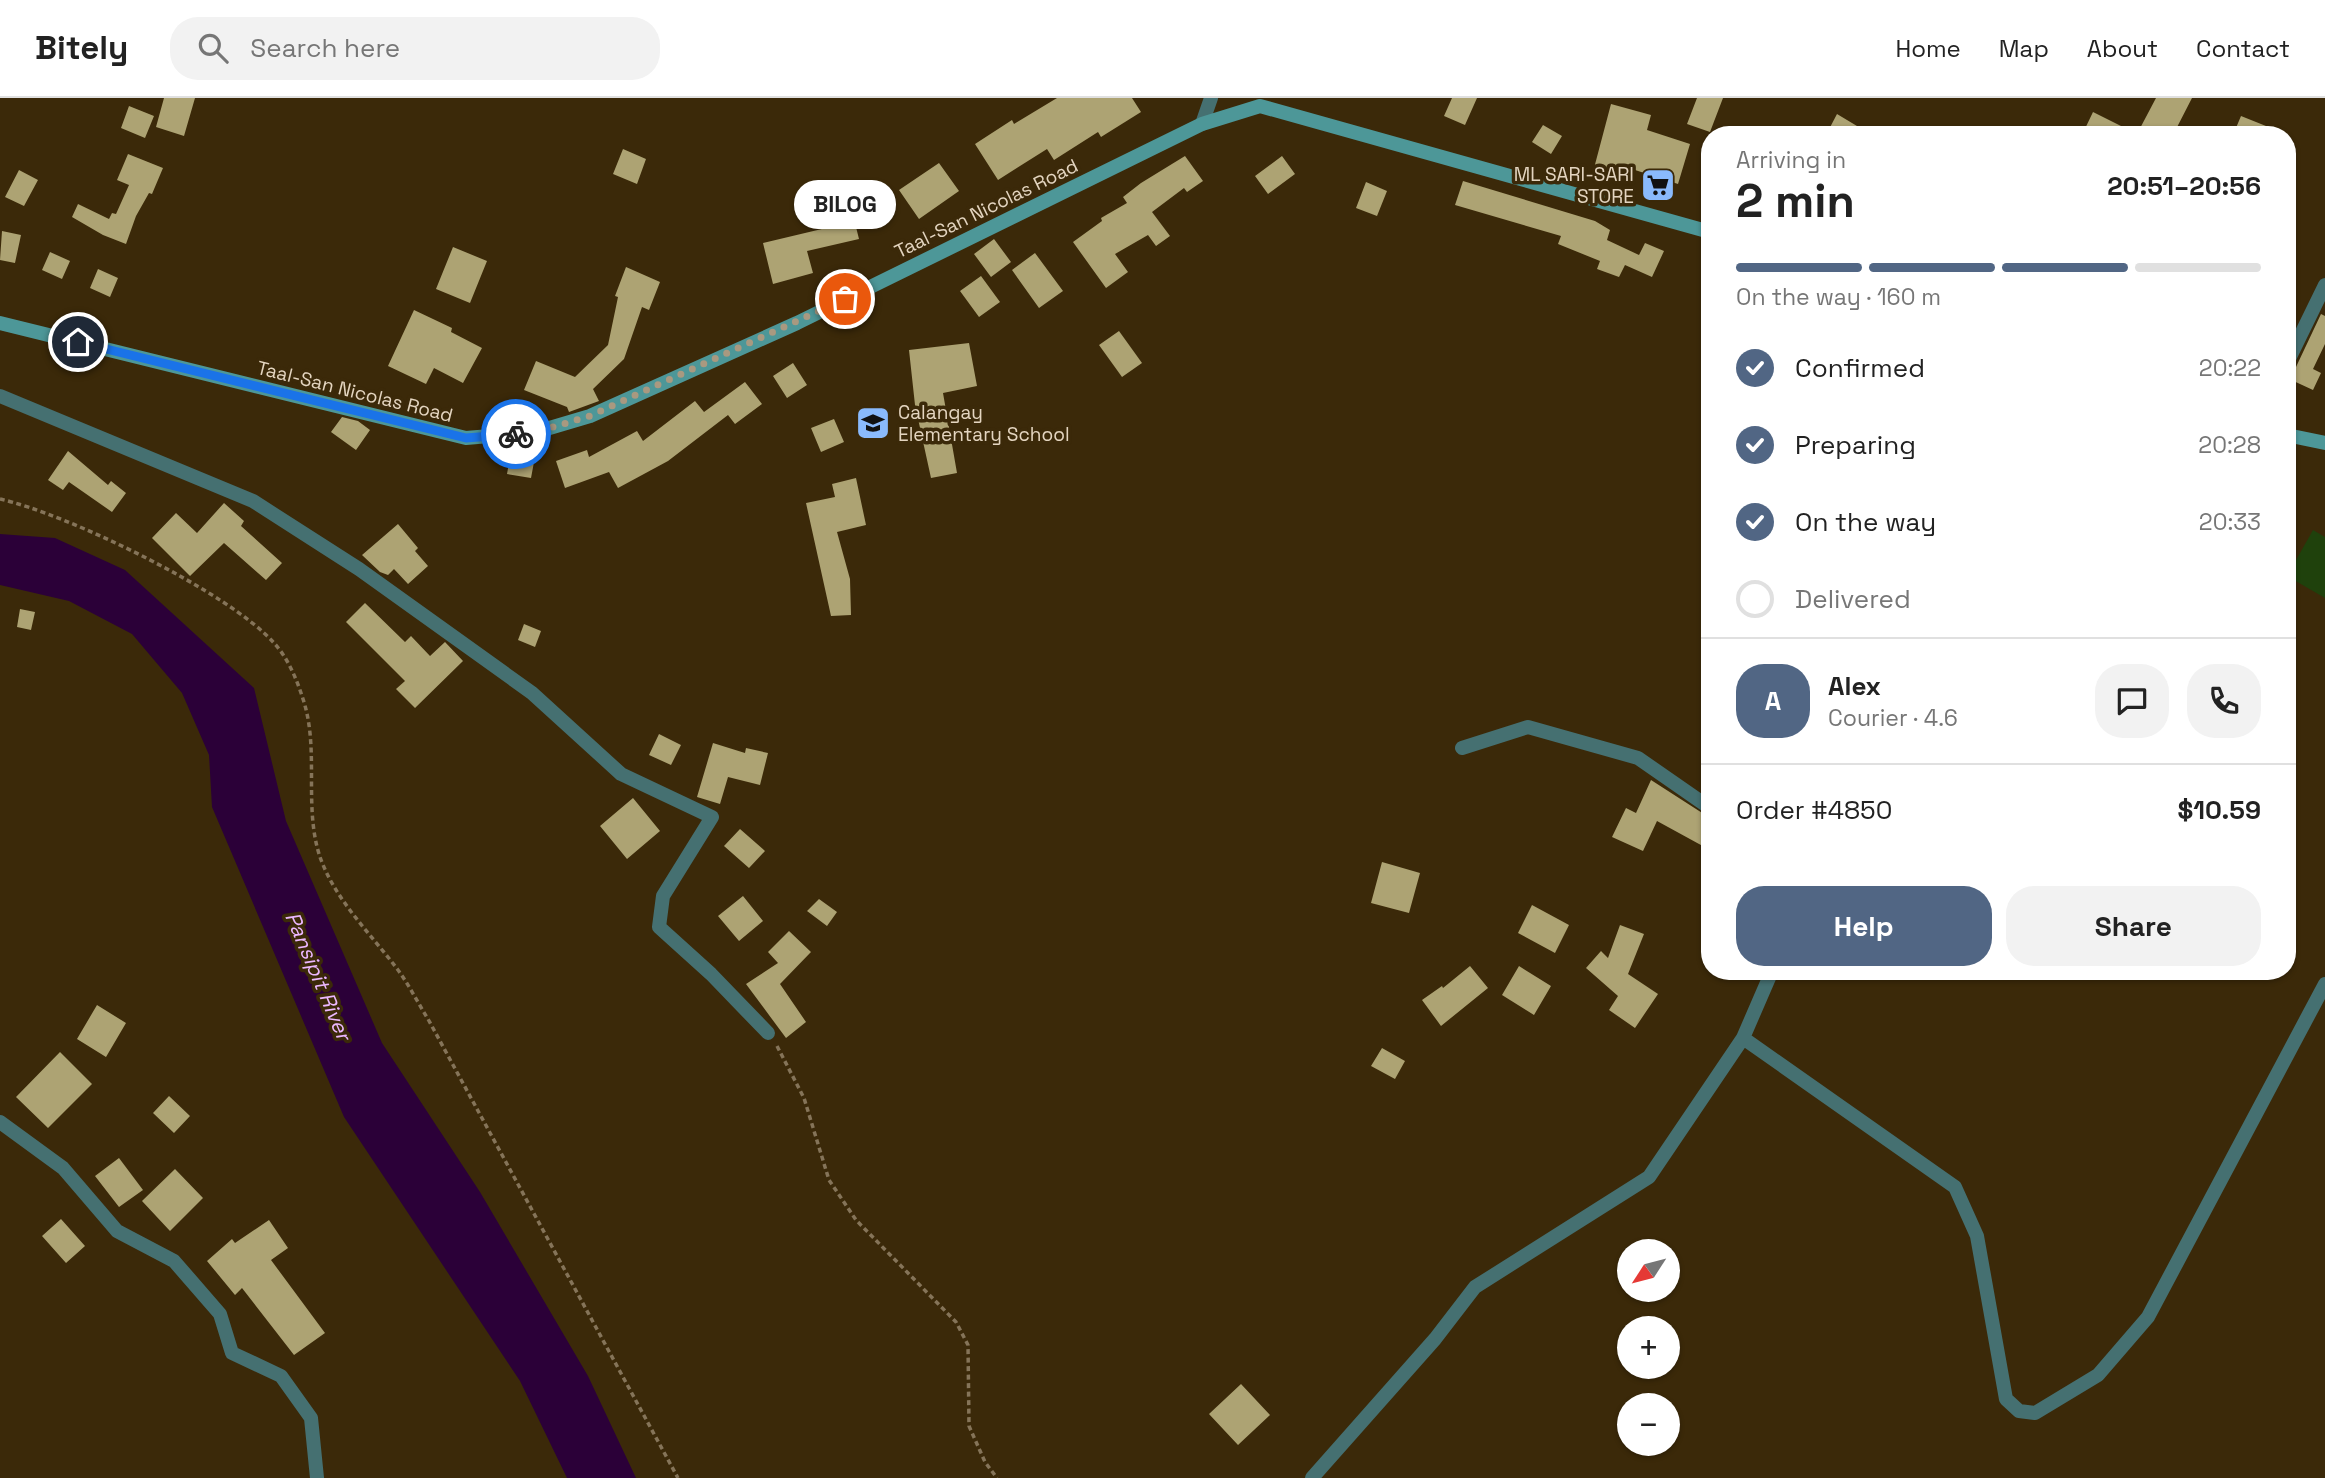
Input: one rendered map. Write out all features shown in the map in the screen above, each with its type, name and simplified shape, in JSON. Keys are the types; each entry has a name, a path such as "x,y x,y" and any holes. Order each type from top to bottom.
{"main road":[{"path":"1245,98 1260,106 1701,229"},
{"name":"Taal-San Nicolas Road","path":"0,323 466,438 536,432 590,416 797,323 1202,124 1260,106"},
{"path":"2296,437 2325,443"}],"street":[{"path":"1202,124 1211,98"},
{"path":"2296,345 2325,285"},
{"path":"0,396 253,501 359,569 532,692 621,774 712,817 663,896 659,927 711,974 768,1033"},
{"path":"1462,748 1528,727 1638,758 1701,802"},
{"path":"1312,1478 1435,1339 1475,1287 1649,1177 1743,1038 1768,980"},
{"path":"1743,1038 1955,1187 1977,1236 2006,1399 2019,1411 2035,1413 2098,1375 2148,1317 2325,984"},
{"path":"0,1122 63,1168 117,1231 174,1261 220,1314 232,1353 281,1376 311,1418 317,1478"}],"path":[{"path":"0,499 58,517 160,567 233,607 275,644 294,676 304,702 311,742 312,815 320,856 330,878 399,971 428,1019 678,1478"},
{"path":"768,1033 782,1052 804,1098 829,1180 856,1220 956,1322 968,1345 969,1426 985,1462 997,1478"}],"green space":[{"path":"2313,530 2325,537 2325,598 2296,581 2296,560"}],"water":[{"name":"Pansipit River","path":"0,534 55,538 125,570 254,688 286,821 382,1043 480,1192 588,1376 636,1478 567,1478 520,1381 344,1117 212,807 209,755 182,693 132,634 69,601 0,585"}],"building":[{"path":"164,98 195,98 184,136 156,127"},
{"path":"1057,98 1132,98 1141,112 1101,137 1098,132 1054,160 1047,149 998,180 975,144 1012,120 1014,124"},
{"path":"1452,98 1477,98 1465,125 1444,116"},
{"path":"1697,98 1723,98 1712,126 1701,126 1701,129 1687,124"},
{"path":"2156,98 2192,98 2178,126 2141,126"},
{"path":"1611,104 1651,115 1647,130 1690,144 1678,184 1635,170 1632,183 1593,172"},
{"path":"129,106 154,116 145,138 121,128"},
{"path":"2093,112 2121,126 2086,126"},
{"path":"1837,114 1857,126 1831,126"},
{"path":"2241,116 2266,126 2237,126"},
{"path":"1543,125 1562,136 1551,154 1532,142"},
{"path":"623,149 646,159 637,184 613,174"},
{"path":"128,154 163,168 152,194 149,193 136,216 126,244 103,235 72,217 78,204 109,219 112,213 116,214 129,185 117,180"},
{"path":"1185,156 1203,181 1187,192 1184,188 1152,212 1170,236 1156,246 1148,235 1115,254 1128,272 1106,288 1073,242 1102,221 1101,218 1127,203 1123,197 1141,183"},
{"path":"1282,156 1295,174 1268,194 1255,176"},
{"path":"939,163 959,191 919,219 899,190"},
{"path":"19,170 38,180 24,206 5,197"},
{"path":"1463,181 1595,221 1610,230 1607,240 1639,255 1645,243 1664,251 1652,277 1625,265 1619,277 1597,269 1600,261 1558,244 1561,236 1455,205"},
{"path":"1366,182 1387,191 1377,216 1356,208"},
{"path":"850,203 859,239 807,251 813,273 773,284 763,243 826,228 821,210"},
{"path":"2,231 21,235 15,263 0,260"},
{"path":"994,239 1011,262 991,277 974,254"},
{"path":"453,247 487,261 470,303 436,289"},
{"path":"50,252 70,261 62,279 42,270"},
{"path":"1035,253 1063,291 1039,308 1012,270"},
{"path":"626,267 660,282 649,310 642,307 624,359 593,389 599,401 569,412 567,407 524,390 536,361 575,377 608,345 618,297 615,296"},
{"path":"98,269 118,278 110,297 90,288"},
{"path":"981,276 1000,302 979,317 960,291"},
{"path":"414,310 452,328 451,332 482,348 463,383 434,368 426,384 388,366"},
{"path":"2321,314 2325,316 2325,344 2313,369 2321,373 2313,390 2296,382 2296,367"},
{"path":"1119,331 1142,363 1122,377 1099,345"},
{"path":"969,343 977,386 943,393 957,473 931,478 915,405 909,350"},
{"path":"793,363 807,385 787,398 773,376"},
{"path":"745,382 762,404 735,424 728,415 668,461 618,488 609,472 565,488 556,461 587,450 589,457 637,431 643,441 695,401 704,412"},
{"path":"342,417 358,421 370,430 356,450 331,432"},
{"path":"834,419 844,442 821,452 811,428"},
{"path":"68,451 108,485 111,481 126,493 112,512 69,482 63,490 48,480"},
{"path":"510,457 534,462 531,478 507,474"},
{"path":"856,478 866,525 837,532 850,579 851,615 831,616 806,503 835,497 832,484"},
{"path":"224,503 244,521 241,526 282,563 266,580 224,543 190,576 152,538 176,513 197,533"},
{"path":"398,524 418,548 415,551 428,566 408,584 394,569 388,575 380,572 362,555"},
{"path":"365,603 405,642 411,636 430,656 445,642 463,661 415,708 396,689 405,681 346,622"},
{"path":"20,609 35,612 31,630 17,627"},
{"path":"524,624 541,631 535,647 518,640"},
{"path":"659,734 681,745 671,765 649,755"},
{"path":"713,743 745,753 746,748 768,753 760,785 728,777 720,804 697,797"},
{"path":"1651,780 1701,812 1701,845 1657,821 1643,851 1612,837 1626,808 1636,813"},
{"path":"633,798 660,831 627,859 600,826"},
{"path":"740,829 765,851 749,868 724,846"},
{"path":"1382,862 1420,873 1409,913 1371,903"},
{"path":"743,896 763,921 739,941 718,916"},
{"path":"819,899 837,912 827,926 807,911"},
{"path":"1532,905 1569,925 1555,953 1518,933"},
{"path":"1620,925 1644,934 1628,974 1658,994 1635,1028 1609,1010 1618,996 1586,968 1601,951 1608,958"},
{"path":"789,931 811,952 780,984 806,1022 786,1038 746,984 778,963 768,952"},
{"path":"1470,966 1488,988 1441,1026 1422,1000 1442,986 1443,988"},
{"path":"1519,966 1551,986 1534,1015 1502,995"},
{"path":"97,1005 126,1023 106,1057 77,1039"},
{"path":"1382,1048 1405,1061 1395,1079 1371,1066"},
{"path":"60,1052 92,1084 48,1128 16,1097"},
{"path":"169,1096 190,1116 174,1133 153,1113"},
{"path":"119,1158 143,1190 119,1207 95,1176"},
{"path":"175,1169 203,1198 170,1231 142,1201"},
{"path":"61,1219 85,1246 66,1263 42,1236"},
{"path":"269,1220 288,1248 271,1260 325,1333 294,1355 242,1288 235,1295 207,1261 232,1239 235,1243"},
{"path":"1241,1384 1270,1415 1238,1445 1209,1414"}],"way so far":[{"path":"516,434 536,432 590,416 845,299"}],"place":[{"name":"ML SARI-SARI STORE","path":"1658,185"},
{"name":"BILOG","path":"845,299"},
{"name":"Calangay Elementary School","path":"873,423"}],"route":[{"path":"78,342 466,438 516,434"}]}
